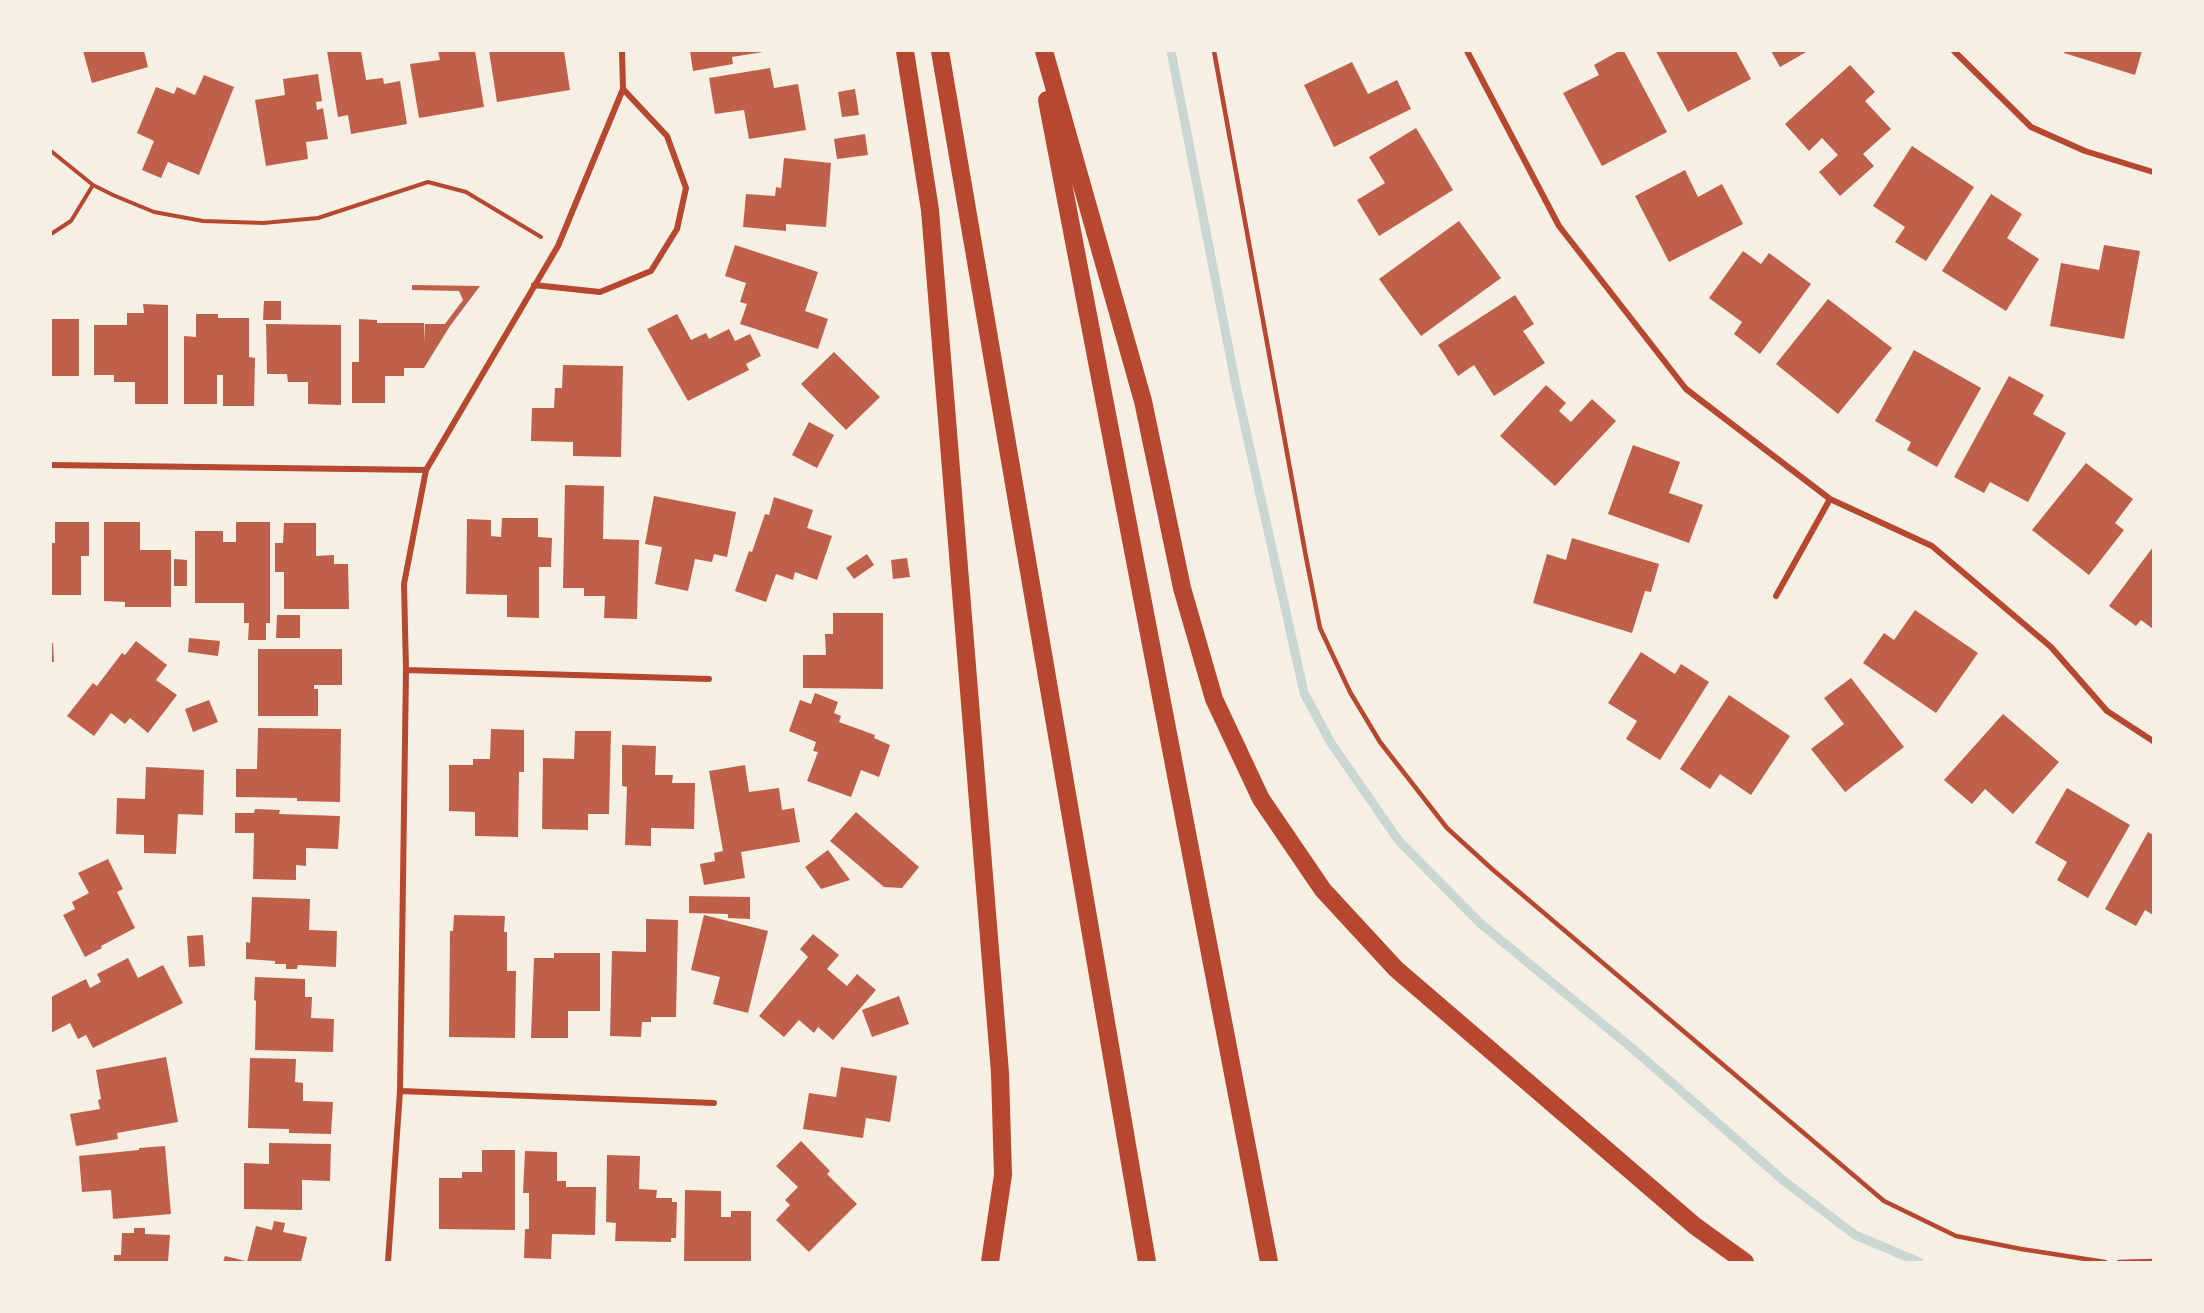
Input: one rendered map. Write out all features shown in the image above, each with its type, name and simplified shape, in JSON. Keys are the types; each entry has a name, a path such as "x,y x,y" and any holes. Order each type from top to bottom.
{"highway":[{"path":"905,51 930,210 1000,1073 1003,1175 990,1262"},
{"path":"940,51 1147,1262"},
{"path":"1038,51 1269,1262"},
{"path":"1044,51 1143,401 1182,588 1214,699 1261,799 1323,890 1396,969 1695,1226 1745,1262"}],"street":[{"path":"388,1262 400,1091 406,670 404,584 426,470 558,246 623,89 622,51"},
{"path":"1467,51 1559,226 1686,389 1830,499 1932,546 2051,647 2106,711 2153,741"},
{"path":"1954,51 2031,127 2085,151 2153,172"},
{"path":"534,285 600,292 651,271 677,229 686,188 667,136 623,89"},
{"path":"51,465 426,470"},
{"path":"1776,596 1830,499"},
{"path":"406,670 709,680"},
{"path":"400,1091 714,1103"}],"lane":[{"path":"1214,51 1305,557 1320,628 1350,692 1380,742 1447,828 1884,1201 1956,1236 2020,1249 2105,1262"},
{"path":"2119,1262 2153,1261"}],"path":[{"path":"51,151 93,185 154,212 202,221 263,223 318,218 428,182 466,192 558,246"},
{"path":"51,234 71,222 93,185"}],"building":[{"path":"83,51 144,51 148,67 92,83"},
{"path":"327,51 361,51 366,80 383,78 384,84 400,81 407,124 351,134 348,115 338,117"},
{"path":"438,51 475,51 484,107 419,118 410,64 440,60"},
{"path":"489,51 564,51 570,90 497,102"},
{"path":"690,51 763,52 732,57 733,64 693,71"},
{"path":"1619,51 1624,51 1667,132 1602,166 1563,93 1599,75 1594,65"},
{"path":"1656,51 1736,51 1751,79 1688,112"},
{"path":"1771,51 1808,51 1780,67"},
{"path":"2065,51 2142,51 2135,75 2064,53"},
{"path":"1352,62 1368,94 1397,80 1411,109 1334,147 1304,85"},
{"path":"1850,65 1875,92 1865,101 1891,129 1863,154 1874,166 1840,196 1819,172 1838,155 1822,138 1809,151 1785,124"},
{"path":"770,68 774,88 798,84 806,130 749,139 744,110 715,114 709,78"},
{"path":"318,74 322,101 316,102 317,110 323,108 328,139 306,142 308,159 266,166 255,100 285,95 283,79"},
{"path":"204,75 234,87 199,175 168,162 161,178 142,170 154,141 137,133 156,87 174,94 177,87 195,95"},
{"path":"855,89 859,115 842,117 838,92"},
{"path":"1416,128 1453,190 1379,236 1357,200 1385,183 1369,157"},
{"path":"865,134 868,155 837,159 834,139"},
{"path":"1912,146 1974,187 1926,261 1895,242 1905,227 1873,206"},
{"path":"784,158 831,163 826,227 786,224 786,231 743,227 746,194 775,196 776,187 781,188"},
{"path":"1685,170 1698,197 1722,184 1743,224 1669,262 1635,196"},
{"path":"1991,194 2022,214 2007,238 2039,259 2006,311 1942,271"},
{"path":"1459,221 1501,278 1421,336 1379,279"},
{"path":"735,245 818,272 805,311 828,319 818,349 740,324 747,304 740,302 746,283 725,276"},
{"path":"2104,245 2140,251 2124,339 2050,326 2061,263 2099,270"},
{"path":"1743,251 1761,264 1769,253 1811,284 1760,354 1734,334 1742,322 1709,298"},
{"path":"412,285 480,286 450,326 424,368 404,368 404,376 385,376 385,403 352,403 352,362 359,362 359,319 377,320 377,323 424,323 425,343 425,324 445,324 463,300 459,291 412,290"},
{"path":"1515,295 1534,324 1523,331 1545,363 1494,396 1474,365 1458,376 1438,345"},
{"path":"1828,299 1892,348 1838,414 1776,364"},
{"path":"264,301 281,301 281,320 263,320"},
{"path":"143,304 168,305 168,404 135,404 135,382 114,382 114,375 94,375 94,325 127,325 127,313 144,313"},
{"path":"196,314 218,314 218,318 249,318 249,357 255,358 254,406 223,406 223,375 217,375 217,404 184,404 184,336 196,337"},
{"path":"677,314 691,340 706,333 709,339 729,329 735,341 750,334 761,356 746,364 749,370 688,401 647,329"},
{"path":"51,319 79,319 79,376 51,376"},
{"path":"266,324 341,325 341,405 308,404 308,382 288,382 287,374 267,374"},
{"path":"1914,350 1981,388 1937,467 1907,450 1911,442 1875,421"},
{"path":"834,352 880,397 846,430 801,384"},
{"path":"563,365 623,366 621,457 573,456 573,442 531,441 532,408 554,408 555,388 562,388"},
{"path":"2009,376 2044,395 2033,414 2066,433 2028,502 1990,482 1984,493 1954,477"},
{"path":"1546,385 1566,403 1559,411 1571,422 1592,399 1616,421 1555,486 1500,436"},
{"path":"809,422 834,435 817,468 792,455"},
{"path":"1633,445 1680,462 1669,493 1703,505 1689,543 1608,514"},
{"path":"2086,463 2133,499 2115,523 2124,530 2089,575 2032,530"},
{"path":"565,485 604,486 603,539 639,540 637,619 604,618 605,596 584,596 584,588 563,588"},
{"path":"654,496 736,512 727,557 714,554 712,562 695,559 688,591 655,584 662,547 645,544"},
{"path":"774,497 813,510 807,528 832,536 817,580 795,572 793,580 776,574 766,602 735,591 749,551 752,552 765,514 769,515"},
{"path":"502,518 538,518 538,537 552,538 551,567 539,567 539,618 507,617 507,595 466,594 467,519 491,520 491,536 501,537"},
{"path":"55,522 89,522 89,556 81,556 81,595 51,595 51,543 55,543"},
{"path":"104,522 140,522 140,550 171,550 171,607 125,607 125,602 104,601"},
{"path":"236,522 270,522 270,623 266,623 266,640 248,640 249,623 244,623 244,603 195,603 195,531 223,531 223,542 236,542"},
{"path":"284,523 316,523 316,556 334,555 334,564 348,564 349,609 284,609 284,572 275,572 275,543 283,543"},
{"path":"1572,538 1659,564 1651,592 1645,591 1632,633 1533,603 1547,554 1566,560"},
{"path":"2153,547 2153,629 2141,620 2136,626 2109,606"},
{"path":"867,554 874,565 854,579 846,568"},
{"path":"907,558 910,577 893,579 891,560"},
{"path":"174,559 187,560 187,586 174,586"},
{"path":"1915,610 1978,653 1936,713 1863,663 1884,633 1894,640"},
{"path":"833,613 883,613 883,689 803,688 803,655 826,655 825,634 833,634"},
{"path":"277,615 300,615 300,638 276,638"},
{"path":"189,638 220,641 218,656 188,652"},
{"path":"136,641 167,665 156,680 177,695 148,733 130,718 125,724 111,713 94,736 67,716 93,683 97,686 122,653 125,655"},
{"path":"51,643 53,643 54,662 51,662"},
{"path":"258,649 342,649 342,685 314,685 314,689 318,689 318,716 258,716"},
{"path":"1641,652 1675,674 1681,664 1709,682 1660,760 1626,739 1637,721 1608,703"},
{"path":"1851,678 1904,747 1845,792 1811,749 1844,724 1824,698"},
{"path":"815,693 838,702 834,713 841,716 839,722 875,735 874,738 890,745 879,777 861,770 851,797 807,781 818,752 813,751 816,742 789,731 800,700 811,704"},
{"path":"1729,695 1790,736 1751,795 1720,774 1710,789 1680,769"},
{"path":"209,700 218,722 193,732 185,709"},
{"path":"2003,714 2059,762 2013,814 1985,789 1972,804 1944,780"},
{"path":"258,728 341,729 340,802 297,801 297,798 236,797 236,769 257,769"},
{"path":"491,729 524,730 524,772 519,772 518,837 475,836 475,812 449,811 449,765 473,765 473,759 490,759"},
{"path":"575,731 611,731 609,814 588,814 588,830 542,829 543,758 574,759"},
{"path":"622,745 656,746 655,775 673,775 672,783 695,783 694,829 651,828 651,846 625,845 627,787 622,786"},
{"path":"745,765 749,792 779,788 782,810 794,808 800,842 741,852 745,878 704,885 700,864 715,861 714,853 723,851 709,771"},
{"path":"146,767 204,770 203,815 178,814 176,854 144,853 144,835 116,834 117,798 145,799"},
{"path":"2067,788 2130,825 2088,898 2057,880 2067,862 2035,843"},
{"path":"255,809 280,810 279,814 340,816 338,849 306,848 306,866 296,865 296,880 253,879 254,833 235,833 235,813 254,813"},
{"path":"856,812 919,867 902,888 884,887 830,841"},
{"path":"2148,832 2153,835 2153,915 2145,910 2136,926 2105,909"},
{"path":"828,850 850,880 821,889 805,867"},
{"path":"108,859 123,889 117,892 135,928 85,957 63,915 75,909 72,902 89,893 78,873"},
{"path":"689,896 750,897 750,919 728,918 728,914 689,913"},
{"path":"252,897 310,899 309,930 337,931 336,967 298,965 297,969 286,969 286,964 275,964 275,961 246,959 246,942 250,943"},
{"path":"454,915 505,916 507,971 516,971 515,1038 449,1037 450,931 453,931"},
{"path":"704,915 768,931 748,1013 713,1004 720,977 691,970"},
{"path":"646,919 678,920 676,1017 651,1017 651,1022 642,1022 641,1037 610,1036 612,951 646,952"},
{"path":"813,934 839,955 827,969 847,986 857,974 876,990 833,1040 818,1027 814,1033 799,1020 784,1037 759,1016 808,957 800,949"},
{"path":"203,935 205,966 189,967 187,936"},
{"path":"554,953 600,953 600,1011 568,1011 568,1038 531,1038 534,958 554,958"},
{"path":"128,958 138,978 163,965 183,1003 93,1048 86,1035 78,1039 70,1023 51,1033 51,997 86,979 90,988 101,982 97,974"},
{"path":"255,977 305,979 305,997 312,997 311,1018 334,1019 333,1052 255,1050"},
{"path":"899,996 909,1024 872,1037 862,1010"},
{"path":"166,1057 178,1122 117,1133 118,1139 76,1146 70,1114 100,1109 98,1100 101,1099 96,1070"},
{"path":"250,1058 296,1059 295,1082 303,1083 303,1101 333,1102 331,1134 289,1133 289,1129 248,1128"},
{"path":"841,1067 897,1076 890,1122 866,1118 863,1138 803,1129 809,1093 836,1097"},
{"path":"801,1141 830,1171 827,1174 857,1204 809,1252 776,1220 790,1205 785,1200 798,1187 776,1166"},
{"path":"269,1143 331,1144 330,1181 302,1180 302,1210 244,1209 244,1163 269,1164"},
{"path":"165,1146 171,1214 113,1219 111,1190 82,1192 79,1156"},
{"path":"482,1150 515,1150 515,1230 439,1229 439,1178 462,1178 462,1172 482,1172"},
{"path":"525,1151 557,1152 557,1181 566,1181 566,1187 596,1187 595,1235 552,1234 551,1259 524,1258 525,1229 529,1229 529,1193 523,1193"},
{"path":"607,1155 640,1156 639,1189 657,1190 656,1198 672,1198 672,1202 677,1202 676,1238 671,1238 671,1242 615,1241 616,1223 606,1222"},
{"path":"685,1190 721,1191 721,1217 731,1217 731,1211 751,1211 751,1262 684,1262"},
{"path":"274,1221 285,1223 283,1232 307,1237 301,1262 247,1262 256,1226 272,1230"},
{"path":"134,1228 145,1228 145,1234 170,1235 168,1262 114,1262 114,1255 121,1255 122,1233 134,1233"},
{"path":"225,1256 246,1261 246,1262 223,1262"}],"waterway":[{"path":"1171,51 1236,386 1304,693 1331,743 1399,841 1481,924 1633,1049 1784,1181 1855,1235 1919,1262"}]}
